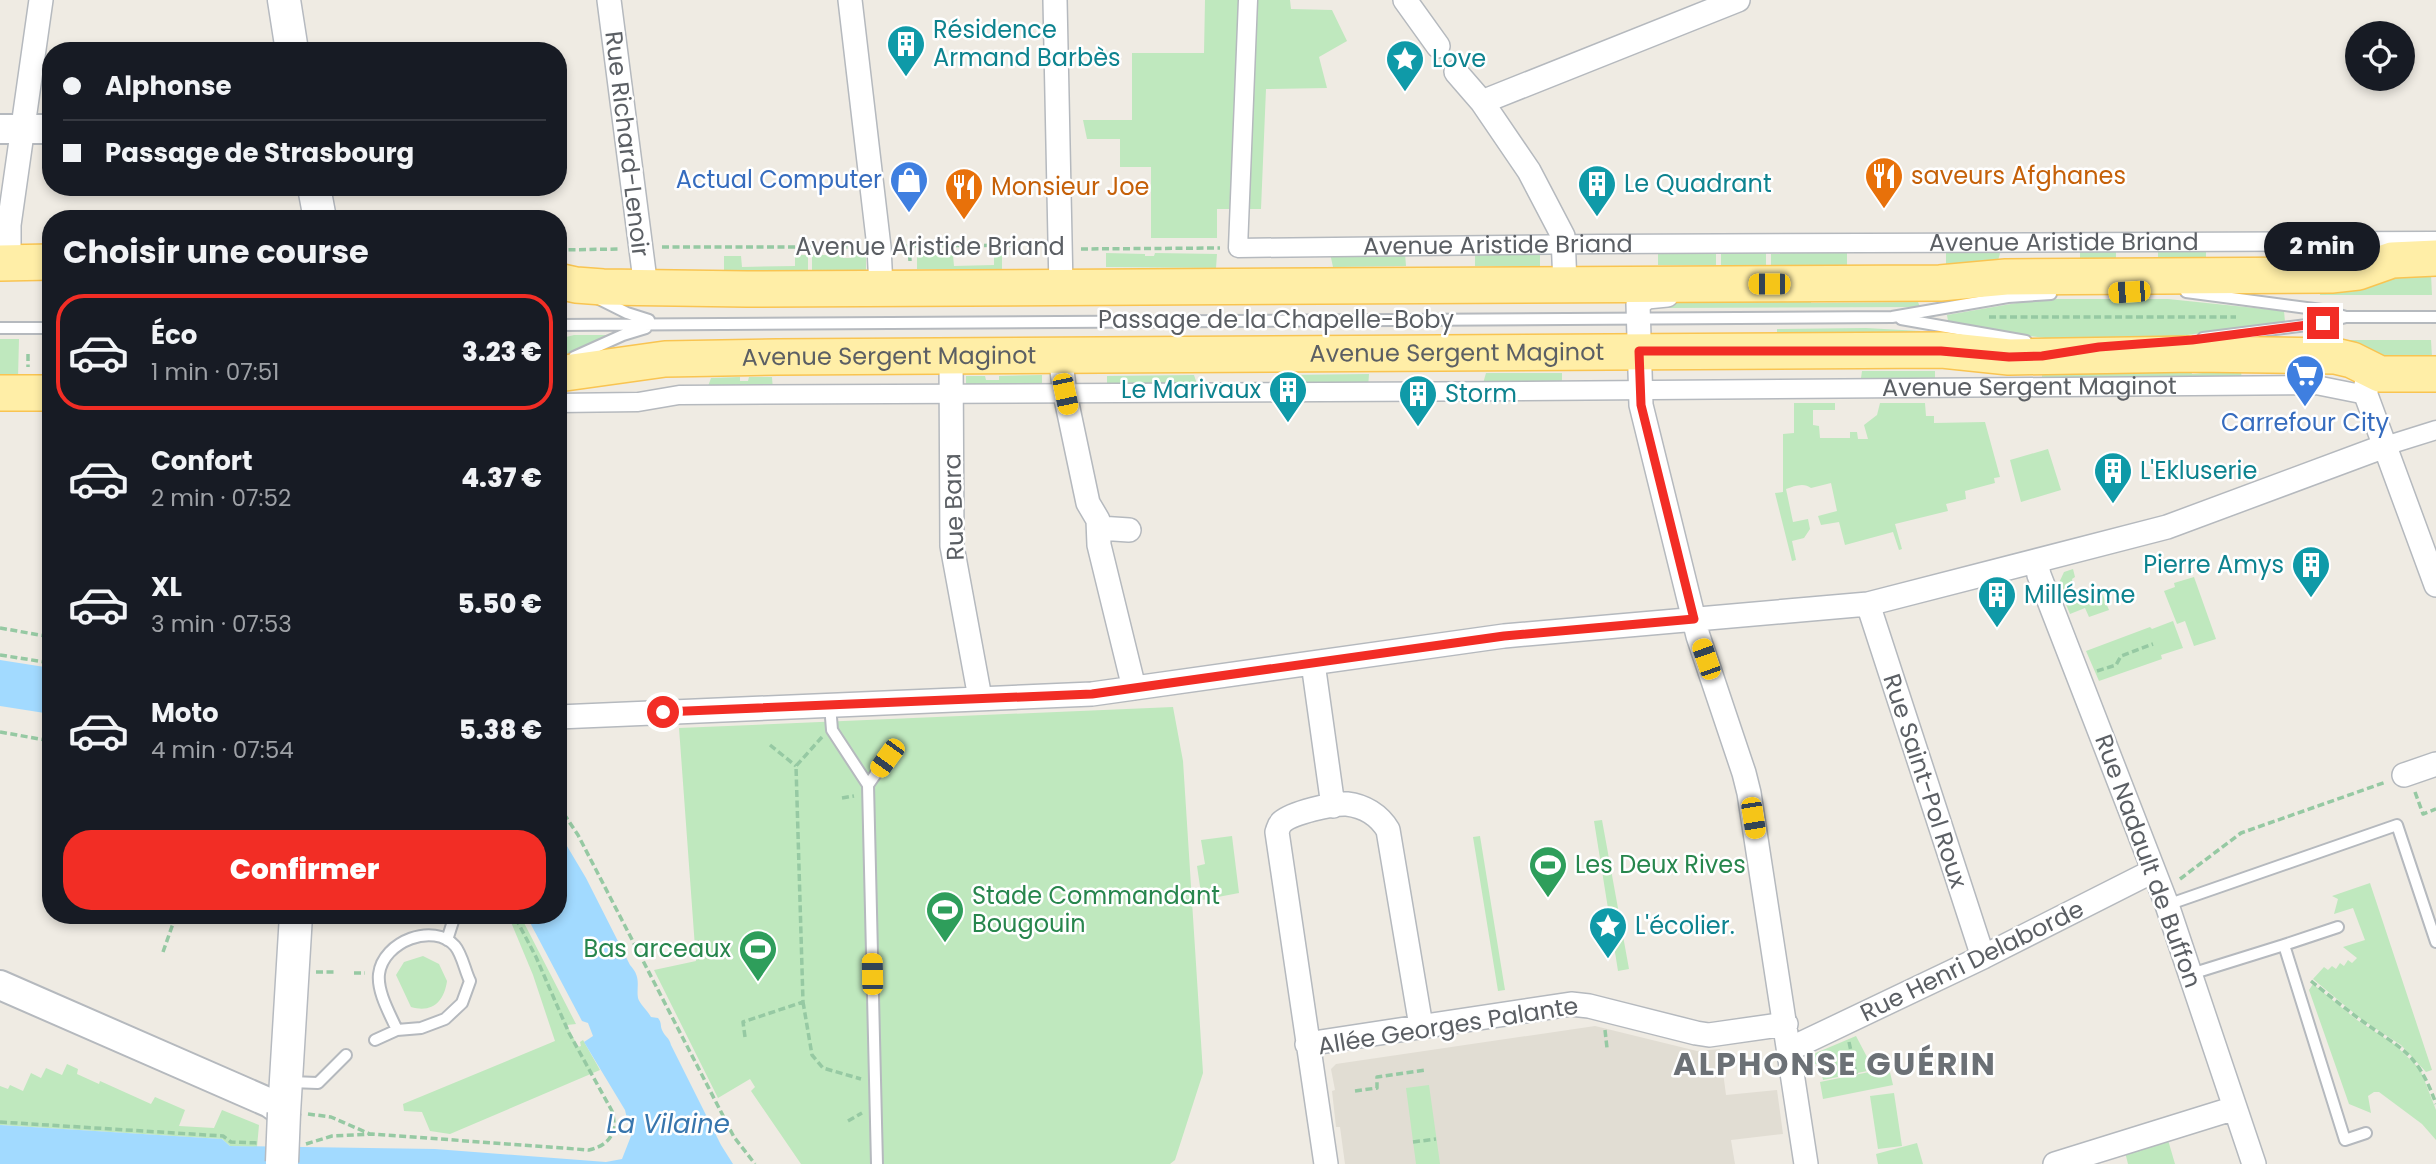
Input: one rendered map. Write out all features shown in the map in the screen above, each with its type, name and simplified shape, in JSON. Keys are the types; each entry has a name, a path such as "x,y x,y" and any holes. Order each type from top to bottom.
{"main road":[{"path":"284,0 291,42"},
{"name":"Avenue Aristide Briand","path":"567,283 646,288 747,289 1940,283 2006,277 2350,274 2392,260 2436,258"},
{"path":"4,263 42,262"},
{"name":"Avenue Sergent Maginot","path":"567,373 625,363 674,359 1060,355 1638,335 2009,357 2050,348 2193,347 2335,356 2352,360 2368,382 2380,374 2436,374"},
{"path":"0,393 42,393"},
{"path":"281,1164 295,1113 287,1081 296,924"}],"street":[{"path":"4,263 9,225 11,129 41,0"},
{"name":"Rue Richard-Lenoir","path":"609,0 646,288"},
{"path":"850,0 879,247 881,288"},
{"path":"1055,0 1061,288"},
{"path":"1238,248 1248,0"},
{"path":"1405,0 1438,46"},
{"path":"1482,102 1738,0"},
{"path":"1455,72 1482,102 1529,171 1563,236 1565,284"},
{"path":"11,129 42,129"},
{"name":"Avenue Aristide Briand","path":"1238,248 2436,242"},
{"name":"Avenue Aristide Briand","path":"1638,335 1638,304 1653,295 1766,295 1793,284"},
{"path":"1638,335 1641,405 1694,619 1749,793 1806,1164"},
{"name":"Rue Bara","path":"951,355 952,546 980,698"},
{"path":"1060,355 1065,394 1088,503 1096,513 1100,545 1134,688"},
{"path":"2368,382 2385,446 2436,585"},
{"name":"Avenue Sergent Maginot","path":"567,403 639,402 679,395 2316,385 2368,382"},
{"path":"567,717 1092,694 1516,635 1868,604 2167,527 2307,467 2436,430"},
{"path":"1099,528 1129,530"},
{"name":"Rue Nadault de Buffon","path":"2036,561 2164,899 2253,1164"},
{"name":"Rue Saint-Pol Roux","path":"1868,604 1983,957"},
{"path":"1313,663 1333,806"},
{"path":"2406,774 2436,764"},
{"path":"1307,1044 1277,832 1279,824 1285,820 1333,806 1347,804 1361,808 1383,821 1388,830 1421,1026"},
{"name":"Rue Henri Delaborde","path":"1790,1049 1983,957 2153,871"},
{"path":"0,985 295,1113"},
{"name":"Allée Georges Palante","path":"1325,1164 1307,1044 1571,1004 1709,1035 1786,1024"},
{"path":"2055,1164 2235,1108"}],"lane":[{"path":"2111,276 2169,288 2322,310 2346,317"},
{"path":"2169,288 2238,276"},
{"name":"Passage de la Chapelle-Boby","path":"567,283 627,313 659,323"},
{"path":"1892,317 2008,297 2057,293"},
{"path":"1892,317 2050,348 2193,347 2346,317 2436,317"},
{"name":"Passage de la Chapelle-Boby","path":"567,325 659,323 1638,335 1892,317"},
{"name":"Passage de la Chapelle-Boby","path":"567,360 623,335 659,323"},
{"path":"0,328 42,328"},
{"path":"2050,348 2152,343"},
{"path":"830,705 832,730 868,785 877,1164"},
{"path":"868,785 887,758"},
{"path":"2164,899 2397,825 2436,942"},
{"path":"447,940 452,924"},
{"path":"2191,975 2338,927"},
{"path":"374,1040 397,1030 421,1028 445,1019 462,1003 470,981 456,947 447,940 429,936 403,940 386,954 379,974 380,987 397,1030"},
{"path":"2284,945 2345,1140 2366,1133"},
{"path":"287,1081 318,1083 346,1055"}],"path":[{"name":"Avenue Aristide Briand","path":"567,250 1061,245 1073,245 1083,249 1238,248"},
{"path":"1982,317 2238,317"},
{"path":"0,628 42,635"},
{"path":"2079,679 2116,666 2121,656 2153,644"},
{"path":"0,655 42,662"},
{"path":"828,731 796,766 803,1002 812,1055 823,1068 866,1080"},
{"path":"0,732 42,739"},
{"path":"770,745 796,766"},
{"path":"2164,899 2241,833 2406,774 2423,814 2436,809"},
{"path":"567,818 578,835 734,1138 755,1164"},
{"path":"163,952 173,924"},
{"path":"306,1144 332,1136 372,1135 589,1150 599,1147 610,1138 615,1121 612,1111 569,1033 519,924"},
{"path":"314,972 335,972"},
{"path":"2294,978 2305,976 2360,1020 2403,1049 2420,1068 2436,1104"},
{"path":"745,1037 743,1022 803,1002"},
{"path":"1845,1022 1856,1074"},
{"path":"1605,1028 1607,1048"},
{"path":"1356,1091 1377,1088 1377,1077 1426,1070"},
{"path":"295,1113 331,1117 372,1135"},
{"path":"0,1122 223,1136 230,1142 257,1143"},
{"path":"1413,1142 1436,1139"}],"shaded area":[{"path":"1595,1026 1697,1051 1720,1049 1726,1095 1777,1090 1783,1134 1731,1140 1735,1164 1345,1164 1340,1127 1336,1127 1332,1091 1335,1090 1331,1069 1336,1064"}],"green space":[{"path":"1205,0 1290,0 1291,9 1332,10 1347,41 1319,57 1327,88 1266,89 1261,209 1217,209 1217,238 1151,238 1151,167 1120,167 1120,139 1087,139 1083,120 1132,120 1132,53 1204,53"},
{"path":"2158,248 2206,248 2206,263 2080,264 2080,249 2116,249 2116,259 2158,258"},
{"path":"1780,250 1847,250 1847,265 1771,265 1771,254 1780,254"},
{"path":"1958,250 2001,250 1997,264 1946,264 1946,253"},
{"path":"1658,251 1693,251 1702,254 1703,251 1716,251 1716,265 1658,265"},
{"path":"1766,251 1766,265 1721,265 1721,252"},
{"path":"1540,252 1540,266 1475,266 1475,253"},
{"path":"1106,253 1145,256 1154,256 1155,253 1217,254 1216,268 1106,267"},
{"path":"1330,253 1405,253 1406,266 1333,267"},
{"path":"994,254 1002,254 1002,269 917,269 917,255 953,255 954,266 994,265"},
{"path":"795,255 808,255 808,270 724,270 724,256 741,256 742,267 795,266"},
{"path":"812,255 843,255 843,258 851,258 851,255 866,255 866,270 812,270"},
{"path":"2431,274 2432,295 2320,295 2320,288 2378,277"},
{"path":"1811,292 1811,303 1918,302 1920,307 1666,308 1667,303 1772,302"},
{"path":"2040,299 2168,299 2284,311 2285,322 2179,336 2045,338 1990,331 1948,321 1947,315"},
{"path":"1866,328 1920,331 1921,334 1777,334 1777,329"},
{"path":"574,335 610,335 567,355 567,337"},
{"path":"0,339 19,339 18,378 0,378"},
{"path":"2320,340 2431,340 2432,357 2386,357"},
{"path":"2203,369 2241,370 2242,384 2042,384 2042,371 2191,370 2192,374 2203,373"},
{"path":"1862,371 1935,371 1935,385 1860,385"},
{"path":"1486,373 1562,373 1562,388 1482,387"},
{"path":"1369,374 1368,388 1286,389 1284,375"},
{"path":"1042,375 1042,390 966,391 966,376 985,376 986,380 999,380 999,376"},
{"path":"1194,375 1199,390 1107,390 1107,376"},
{"path":"740,377 740,381 748,381 749,377 772,377 773,391 706,392 711,378"},
{"path":"1794,403 1835,403 1835,410 1813,410 1813,425 1819,426 1820,438 1850,438 1850,432 1857,432 1858,439 1868,439 1864,425 1877,415 1880,403 1925,403 1926,416 1934,416 1934,423 1985,422 2000,477 1994,478 1995,483 1965,491 1966,499 1946,504 1948,511 1895,524 1902,549 1899,550 1893,532 1845,545 1839,522 1821,525 1818,516 1837,511 1831,483 1811,488 1802,485 1786,489 1793,522 1808,519 1810,529 1804,538 1792,541 1796,560 1792,561 1775,493 1783,492 1783,434 1794,433"},
{"path":"2048,449 2061,490 2021,502 2010,460"},
{"path":"2073,569 2075,577 2072,579 2077,599 2102,593 2109,610 2089,617 2085,608 2070,614 2058,585 2064,572"},
{"path":"2194,577 2216,639 2194,646 2185,621 2177,624 2164,591 2175,587 2174,583"},
{"path":"2173,621 2183,648 2161,655 2162,659 2099,681 2086,651"},
{"name":"Stade Commandant Bougouin","path":"1173,707 1183,761 1203,1073 1175,1160 1170,1164 801,1164 751,1091 755,1087 750,1079 718,1098 654,970 696,961 679,728"},
{"path":"1602,820 1629,969 1618,971 1594,821"},
{"path":"1232,836 1239,893 1202,900 1197,866 1205,864 1201,840"},
{"path":"1480,836 1505,990 1498,991 1473,837"},
{"path":"2370,883 2432,1070 2426,1072 2401,1045 2361,1019 2313,979 2324,967 2328,970 2332,966 2336,969 2340,963 2344,966 2348,960 2352,963 2357,958 2343,947 2365,940 2353,908 2334,914 2338,899 2332,896"},
{"path":"512,924 525,924 576,1024 567,1025 578,1047 583,1040 600,1070 450,1134 430,1131 422,1112 404,1111 403,1104 555,1041 533,975"},
{"path":"423,956 439,964 447,981 443,995 436,1004 425,1008 411,1007 396,975 404,962"},
{"path":"2313,984 2357,1020 2394,1044 2420,1069 2436,1110 2436,1140 2422,1124 2379,1092 2368,1096 2371,1113 2349,1104 2309,990"},
{"path":"1856,1036 1867,1057 1885,1053 1887,1067 1823,1080 1820,1064 1812,1064 1811,1055"},
{"path":"67,1064 78,1069 77,1074 99,1084 100,1081 151,1104 155,1097 185,1110 179,1126 214,1128 222,1110 259,1125 257,1147 230,1146 222,1139 0,1125 0,1086 8,1089 10,1085 23,1091 31,1073 41,1078 46,1068 62,1075"},
{"path":"1889,1068 1893,1085 1823,1099 1820,1082"},
{"path":"1429,1085 1440,1164 1416,1164 1406,1088"},
{"path":"1894,1093 1902,1146 1878,1149 1870,1096"},
{"path":"2168,1140 2175,1164 2128,1164 2125,1152"},
{"path":"1917,1143 1923,1164 1878,1164 1876,1154"}],"water":[{"path":"0,660 42,667 42,713 0,706"},
{"name":"La Vilaine","path":"567,846 636,974 639,1000 651,1017 658,1018 733,1164 0,1164 0,1125 222,1139 230,1146 435,1149 606,1162 622,1159 631,1136 625,1110 584,1042 593,1036 588,1023 582,1021 531,924 567,924"}],"place":[{"name":"Résidence Armand Barbès","path":"906,78"},
{"name":"Love","path":"1405,93"},
{"name":"saveurs Afghanes","path":"1884,210"},
{"name":"Actual Computer","path":"909,214"},
{"name":"Le Quadrant","path":"1597,218"},
{"name":"Monsieur Joe","path":"964,221"},
{"name":"Carrefour City","path":"2305,408"},
{"name":"Le Marivaux","path":"1288,424"},
{"name":"Storm","path":"1418,428"},
{"name":"L'Ekluserie","path":"2113,505"},
{"name":"Pierre Amys","path":"2311,599"},
{"name":"Millésime","path":"1997,629"},
{"name":"Les Deux Rives","path":"1548,899"},
{"name":"Stade Commandant Bougouin","path":"945,944"},
{"name":"L'écolier.","path":"1608,960"},
{"name":"Bas arceaux","path":"758,983"}],"district":[{"name":"ALPHONSE GUÉRIN","path":"1835,1064"}],"route":[{"path":"663,712 1092,694 1504,636 1694,619 1641,405 1639,351 1963,351 2009,357 2042,356 2099,347 2192,340 2323,323"}]}
